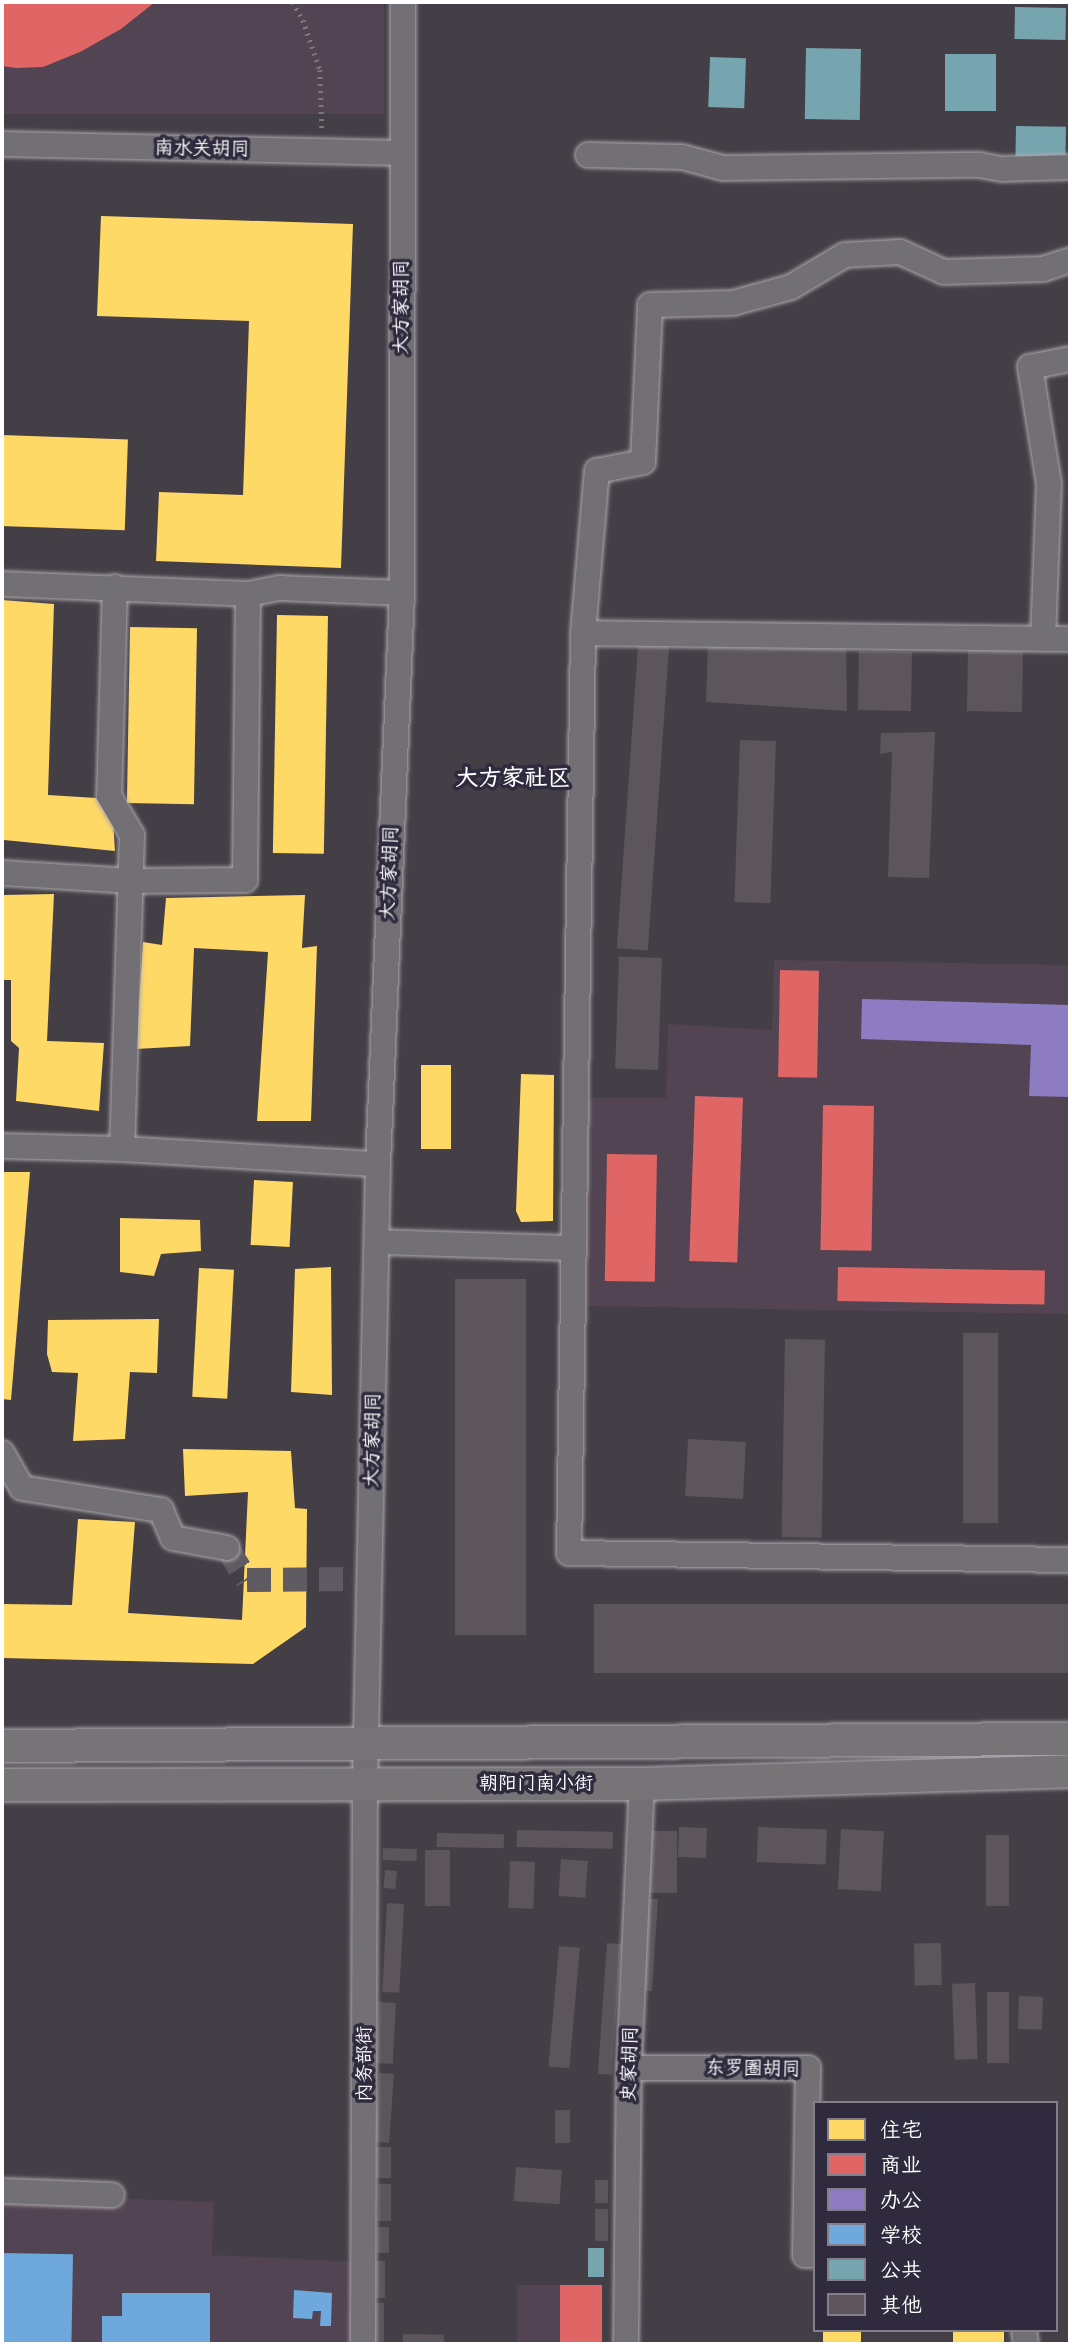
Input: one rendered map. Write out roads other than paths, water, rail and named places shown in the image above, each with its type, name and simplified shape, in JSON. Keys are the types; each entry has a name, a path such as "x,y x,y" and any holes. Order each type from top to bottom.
{"main road":[{"name":"朝阳门南小街","path":"2,1746 1070,1739"},
{"name":"朝阳门南小街","path":"2,1785 642,1784 1070,1771"}],"street":[{"name":"大方家胡同","path":"368,1745 360,1580 378,1242 378,1164 402,593 403,2"},
{"name":"南水关胡同","path":"2,144 402,153"},
{"path":"588,155 682,157 723,168 978,165 1002,169 1070,167"},
{"path":"1070,260 1043,269 944,272 900,252 845,255 791,287 733,303 650,305 643,462 597,471 583,633 569,1553 1070,1560"},
{"path":"1042,639 1049,484 1030,367 1070,359"},
{"path":"2,584 248,594 279,588 402,593"},
{"path":"115,587 109,796 132,835 122,1149"},
{"path":"2,873 132,881 245,880 248,594"},
{"path":"583,633 1070,639"},
{"path":"2,1146 122,1149 378,1164"},
{"path":"378,1242 573,1248"},
{"path":"2,1453 22,1488 161,1510 173,1538 227,1548"},
{"name":"内务部街","path":"363,2344 365,1784 368,1745"},
{"name":"史家胡同","path":"625,2344 629,2068 642,1784"},
{"name":"东罗圈胡同","path":"629,2068 808,2068 805,2255 813,2255"},
{"path":"2,2191 112,2195"}],"tunnel":[{"path":"227,1548 247,1580 349,1579"}],"district":[{"name":"大方家社区","path":"513,778"}]}
